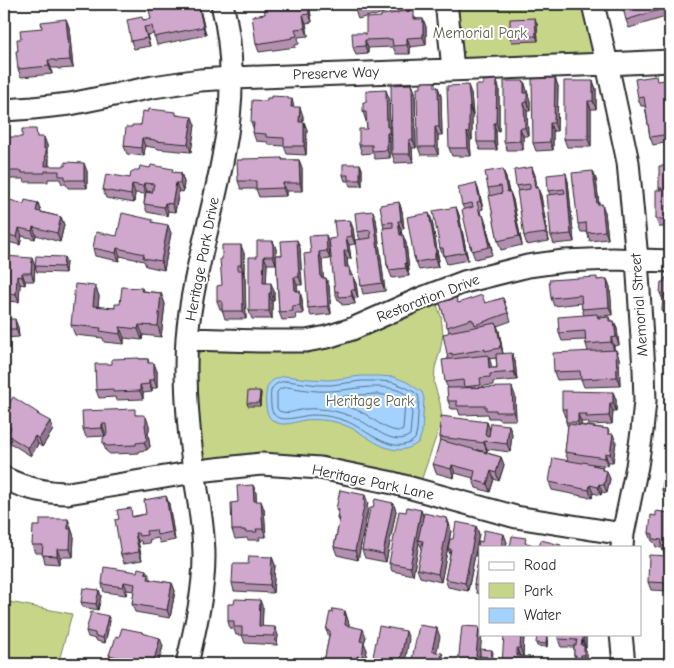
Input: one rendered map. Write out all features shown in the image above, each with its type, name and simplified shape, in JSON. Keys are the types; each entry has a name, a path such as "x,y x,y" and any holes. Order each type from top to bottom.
{"street":[{"name":"Heritage Park Drive","path":"186,664 199,611 204,555 202,521 189,429 186,387 187,339 194,285 224,155 230,113 232,78 230,49 226,16 222,4"},
{"path":"445,4 453,69"},
{"name":"Memorial Street","path":"592,4 628,162 637,259 646,400 637,466 622,540"},
{"name":"Preserve Way","path":"4,110 70,104 200,80 670,61"},
{"name":"Restoration Drive","path":"187,339 306,341 327,337 352,328 464,282 528,266 564,261 637,259 670,261"},
{"name":"Heritage Park Lane","path":"4,478 40,491 53,493 194,471 261,464 320,468 393,483 516,517 622,540"},
{"path":"621,636 624,664"}],"green space":[{"name":"Memorial Park","path":"445,4 592,4 604,59 453,64"},
{"name":"Heritage Park","path":"436,302 441,316 443,334 435,368 434,383 440,403 442,420 421,481 213,461 200,451 196,359 200,353 208,349 289,350"},
{"path":"4,601 72,614 58,664 4,664"}],"water":[{"path":"286,376 330,380 379,376 394,377 407,382 422,392 424,398 422,432 419,442 402,450 395,450 387,448 335,422 305,420 280,424 272,420 267,413 266,392 267,387 272,381"}],"building":[{"path":"181,4 198,4 203,27 154,37 152,26 144,27 147,38 131,41 127,20 142,17 143,20 151,19 149,9"},
{"path":"308,4 309,14 303,15 305,28 295,29 297,36 293,38 256,44 252,16 265,14 264,5"},
{"path":"353,4 384,4 355,10"},
{"path":"386,4 404,4 404,5 388,9"},
{"path":"622,4 670,4 670,15 668,15 666,8 626,20"},
{"path":"414,11 414,19 423,19 423,37 407,38 407,45 393,46 392,39 365,40 365,46 353,47 352,33 366,34 366,18"},
{"path":"535,18 536,36 510,37 510,19"},
{"path":"66,19 70,60 48,60 49,66 18,69 16,51 18,51 17,39 21,39 20,30 42,28 41,22"},
{"path":"656,76 657,81 665,80 670,110 670,134 650,137 644,97 638,98 635,79"},
{"path":"555,78 554,123 550,123 550,142 533,143 532,79"},
{"path":"497,80 494,142 477,142 475,85 483,85 483,81"},
{"path":"504,81 524,81 524,93 527,93 527,102 524,103 525,128 520,128 520,141 504,142"},
{"path":"564,81 593,81 593,101 588,101 588,139 564,139"},
{"path":"421,82 435,82 435,87 438,87 439,127 435,127 435,147 418,147 417,88 421,88"},
{"path":"412,84 413,140 409,140 410,154 392,154 391,85"},
{"path":"468,85 470,106 469,132 467,132 468,148 449,148 447,86"},
{"path":"386,90 387,127 389,127 387,150 372,151 372,145 359,145 359,129 367,129 366,112 363,112 363,102 366,102 366,91"},
{"path":"271,96 288,97 288,99 292,99 291,107 300,107 299,122 304,122 304,146 284,146 284,138 266,137 266,134 253,133 254,123 251,123 252,100 267,101 267,98 271,98"},
{"path":"149,109 176,112 176,115 192,117 188,144 142,138 141,148 124,146 126,127 141,125 143,111 148,112"},
{"path":"22,129 36,129 37,137 44,137 44,149 46,149 45,166 65,166 65,162 84,163 84,180 65,180 65,176 59,176 59,171 22,173 22,171 4,171 4,137 22,137"},
{"path":"282,158 282,160 299,160 300,183 283,183 283,188 256,189 256,181 238,181 237,160"},
{"path":"343,164 360,164 360,180 348,180 348,175 343,175"},
{"path":"151,165 173,169 172,172 181,173 180,183 176,183 172,204 165,203 164,207 144,204 146,192 152,193 154,184 144,183 143,186 132,184 131,195 103,190 106,174 130,178 131,172 139,170 140,166 150,168"},
{"path":"659,166 670,166 670,219 656,219 656,190 662,190 662,188 659,188"},
{"path":"532,167 535,188 538,188 546,233 524,236 517,191 530,189 530,184 516,186 514,170"},
{"path":"503,169 519,236 498,241 489,196 502,193 501,186 488,188 485,172"},
{"path":"593,171 597,204 602,204 605,231 587,233 586,223 578,224 572,173"},
{"path":"566,173 571,234 551,236 547,195 565,193 564,189 548,191 547,175"},
{"path":"476,183 480,201 477,202 480,215 483,215 489,247 472,251 462,210 473,207 472,203 462,205 458,187"},
{"path":"10,200 24,204 25,200 38,203 36,211 61,217 57,233 33,227 32,231 19,228 17,237 4,234 4,202 9,204"},
{"path":"399,202 401,221 398,221 400,235 403,235 406,268 389,270 383,228 393,227 393,222 383,223 380,205"},
{"path":"456,207 465,252 444,256 443,248 440,248 433,211"},
{"path":"373,211 382,283 361,286 355,240 371,238 370,230 357,232 355,213"},
{"path":"122,213 168,225 161,261 143,258 144,254 117,248 116,253 93,248 96,232 117,236"},
{"path":"429,213 436,253 435,259 416,262 407,217"},
{"path":"350,220 352,236 346,237 348,251 344,251 345,267 349,267 350,276 353,275 355,290 351,290 352,296 339,297 338,291 335,292 329,239 336,238 334,221"},
{"path":"326,235 327,251 319,253 321,278 326,278 328,306 308,308 304,254 311,253 309,236"},
{"path":"297,240 299,277 294,277 295,291 300,291 300,305 292,306 293,311 279,312 276,255 282,255 281,241"},
{"path":"257,241 273,241 273,256 264,256 263,283 271,283 269,311 249,311 249,257 257,257"},
{"path":"222,245 241,245 241,265 238,265 238,270 242,270 243,311 222,311 222,301 217,301 217,286 222,285 220,259 222,259"},
{"path":"4,256 32,258 31,273 22,273 22,277 17,276 16,294 4,293"},
{"path":"36,256 64,257 63,267 35,266"},
{"path":"597,277 597,280 607,279 609,307 582,309 581,295 551,298 549,280"},
{"path":"665,278 670,278 670,338 664,338 666,312 662,311 663,293 660,293 661,282 664,282"},
{"path":"75,284 95,286 93,306 115,308 115,304 120,304 122,287 142,288 141,291 161,293 158,326 139,325 138,329 120,327 120,334 100,331 101,328 71,325"},
{"path":"482,295 485,303 503,298 508,313 475,325 472,319 447,327 440,303 456,298 458,303"},
{"path":"597,314 598,318 609,317 609,321 614,321 616,337 611,338 611,342 586,344 585,331 559,333 558,317"},
{"path":"4,319 15,319 16,329 4,329"},
{"path":"496,323 500,348 452,355 452,353 447,354 443,334"},
{"path":"616,350 617,377 581,379 580,371 554,372 553,353"},
{"path":"512,353 514,372 490,374 490,377 480,378 481,385 464,387 463,380 445,382 442,360 488,355 489,368 497,368 496,354"},
{"path":"112,359 148,359 148,363 154,363 154,380 149,380 149,384 140,385 140,391 113,392 113,389 96,390 95,364 112,364"},
{"path":"512,387 513,412 486,410 486,406 457,406 457,401 448,401 447,388"},
{"path":"248,391 260,391 259,403 247,403"},
{"path":"562,391 613,392 613,403 610,403 609,416 586,417 587,414 578,414 578,422 566,422 566,409 562,409"},
{"path":"13,397 50,421 39,439 35,436 28,448 7,435 11,428 6,424 8,420 4,418 4,413"},
{"path":"135,409 135,415 146,417 147,439 144,442 136,443 136,445 107,446 103,443 103,438 107,434 106,424 102,424 102,428 83,429 82,411"},
{"path":"441,416 487,422 485,435 489,436 491,423 509,425 507,444 440,437"},
{"path":"568,424 608,429 608,434 613,434 610,454 605,453 605,458 565,452"},
{"path":"667,424 670,425 670,434 667,434"},
{"path":"440,440 501,457 496,473 491,471 487,484 473,480 475,471 452,465 451,469 433,464"},
{"path":"667,456 670,457 670,492 662,490"},
{"path":"553,458 602,467 602,470 607,471 604,485 599,484 598,487 590,485 589,490 549,482"},
{"path":"253,485 254,501 261,501 263,529 256,529 257,532 232,530 231,503 238,502 237,486"},
{"path":"340,490 365,495 355,551 334,547 340,518 337,518 339,510 336,509"},
{"path":"166,496 172,532 157,535 156,530 146,531 147,535 139,536 138,533 135,533 139,552 121,555 115,520 119,519 117,510 131,508 132,517 146,514 144,500"},
{"path":"375,499 393,503 383,554 362,550 370,508 373,508"},
{"path":"407,507 421,510 410,567 389,563 399,511 406,512"},
{"path":"656,511 670,513 670,547 661,546 662,540 653,539 653,534 649,533 651,515 656,516"},
{"path":"424,513 447,518 446,523 448,523 438,574 417,569 423,541 418,540"},
{"path":"40,519 68,519 68,529 71,529 70,549 57,549 57,556 42,555 43,545 32,545 33,526 40,526"},
{"path":"456,522 476,526 465,583 445,579 451,549 448,549 450,539 453,539"},
{"path":"484,530 504,534 501,546 479,546 479,555 476,555 479,541 482,542"},
{"path":"512,536 526,538 525,543 531,544 531,546 510,546"},
{"path":"541,540 561,545 560,546 539,546"},
{"path":"479,555 479,586 474,585"},
{"path":"649,555 670,556 670,583 648,582"},
{"path":"249,556 272,557 270,585 232,583 233,564 248,564"},
{"path":"104,567 137,572 138,568 146,570 145,573 149,574 148,579 172,583 167,610 132,604 135,584 124,582 123,587 102,584"},
{"path":"83,588 99,590 96,604 81,602"},
{"path":"235,599 260,600 259,626 275,627 274,636 242,635 242,627 234,627 234,621 228,621 228,604 234,604"},
{"path":"333,609 345,611 345,625 363,629 360,641 364,642 362,657 357,656 356,664 324,662 330,631 326,630 330,612 332,613"},
{"path":"91,612 108,616 103,638 95,636 95,633 86,631"},
{"path":"419,625 437,628 432,651 442,653 440,664 411,664"},
{"path":"379,626 406,631 400,664 374,664 372,662"},
{"path":"462,626 479,627 476,656 487,657 486,664 458,664"},
{"path":"122,628 160,638 153,664 109,655 116,636 119,637"},
{"path":"504,636 521,636 520,648 517,648 517,656 530,657 529,664 502,664"},
{"path":"537,636 547,636 546,644 536,643"},
{"path":"558,636 583,636 581,645 584,646 584,655 581,655 581,664 553,664 554,659 576,660 574,645 576,645 577,640 558,639"},
{"path":"480,649 492,650 491,661 488,661 487,657 480,656"},
{"path":"76,659 92,664 74,664"}]}
